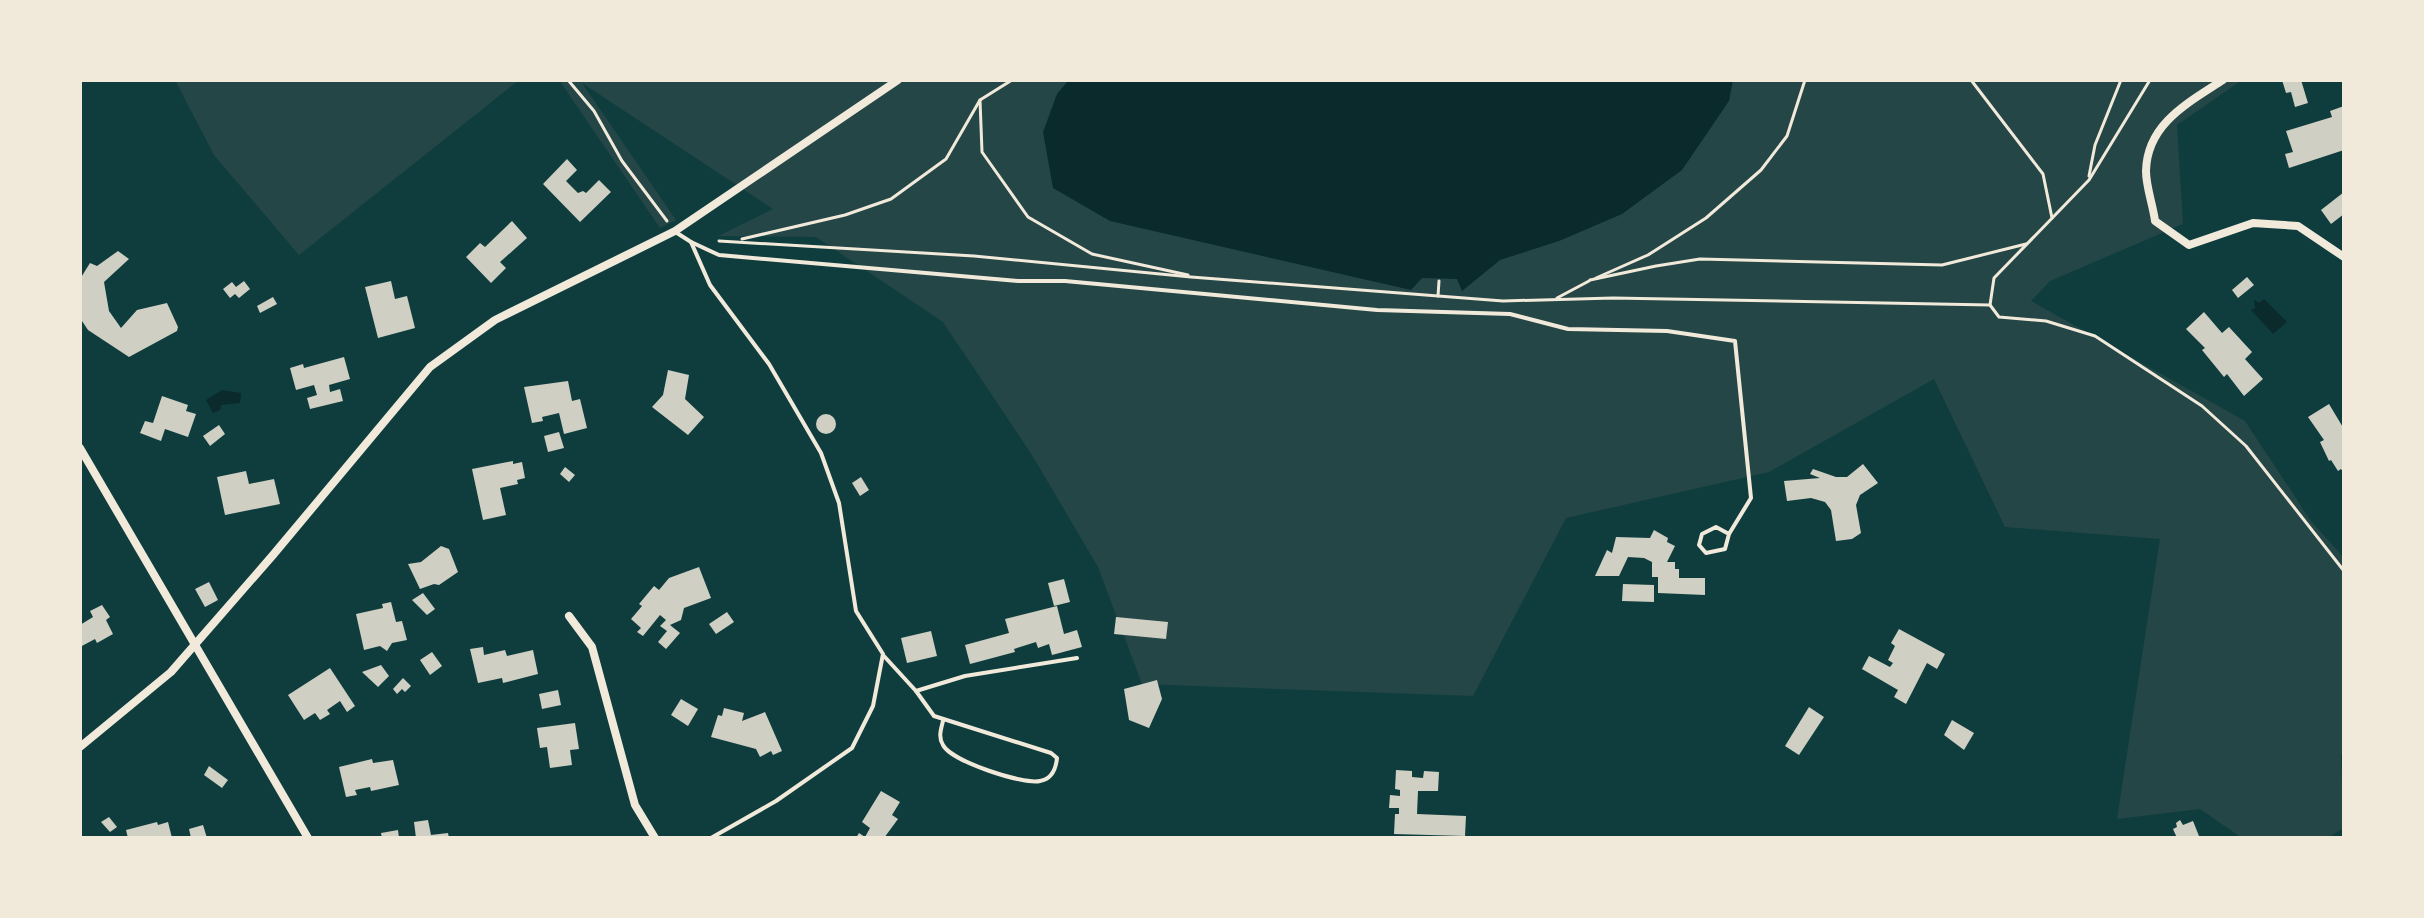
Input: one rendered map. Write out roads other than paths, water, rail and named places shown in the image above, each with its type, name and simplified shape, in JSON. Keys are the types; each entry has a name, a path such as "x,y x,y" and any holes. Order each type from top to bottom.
{"street":[{"path":"80,747 171,672 195,646 430,367 495,320 675,231 898,80"},
{"path":"2223,80 2181,108 2156,131 2146,171 2155,221 2189,245 2253,223 2298,226 2344,257"},
{"path":"80,448 308,838"},
{"path":"569,616 592,647 635,805 655,838"}],"lane":[{"path":"675,231 719,255 1018,281 1065,281 1377,310 1510,314 1568,329 1667,331 1735,341 1751,498 1729,534 1725,549 1706,553 1699,545 1702,534 1716,527 1729,534"},
{"path":"691,242 710,285 769,364 821,453 839,503 856,611 883,654 934,716 1051,753 1057,758 1054,771 1048,778 1033,782 958,760 943,747 940,736 943,721"},
{"path":"711,838 776,801 852,748 873,706 883,654"},
{"path":"916,691 956,677 1077,658"}]}
